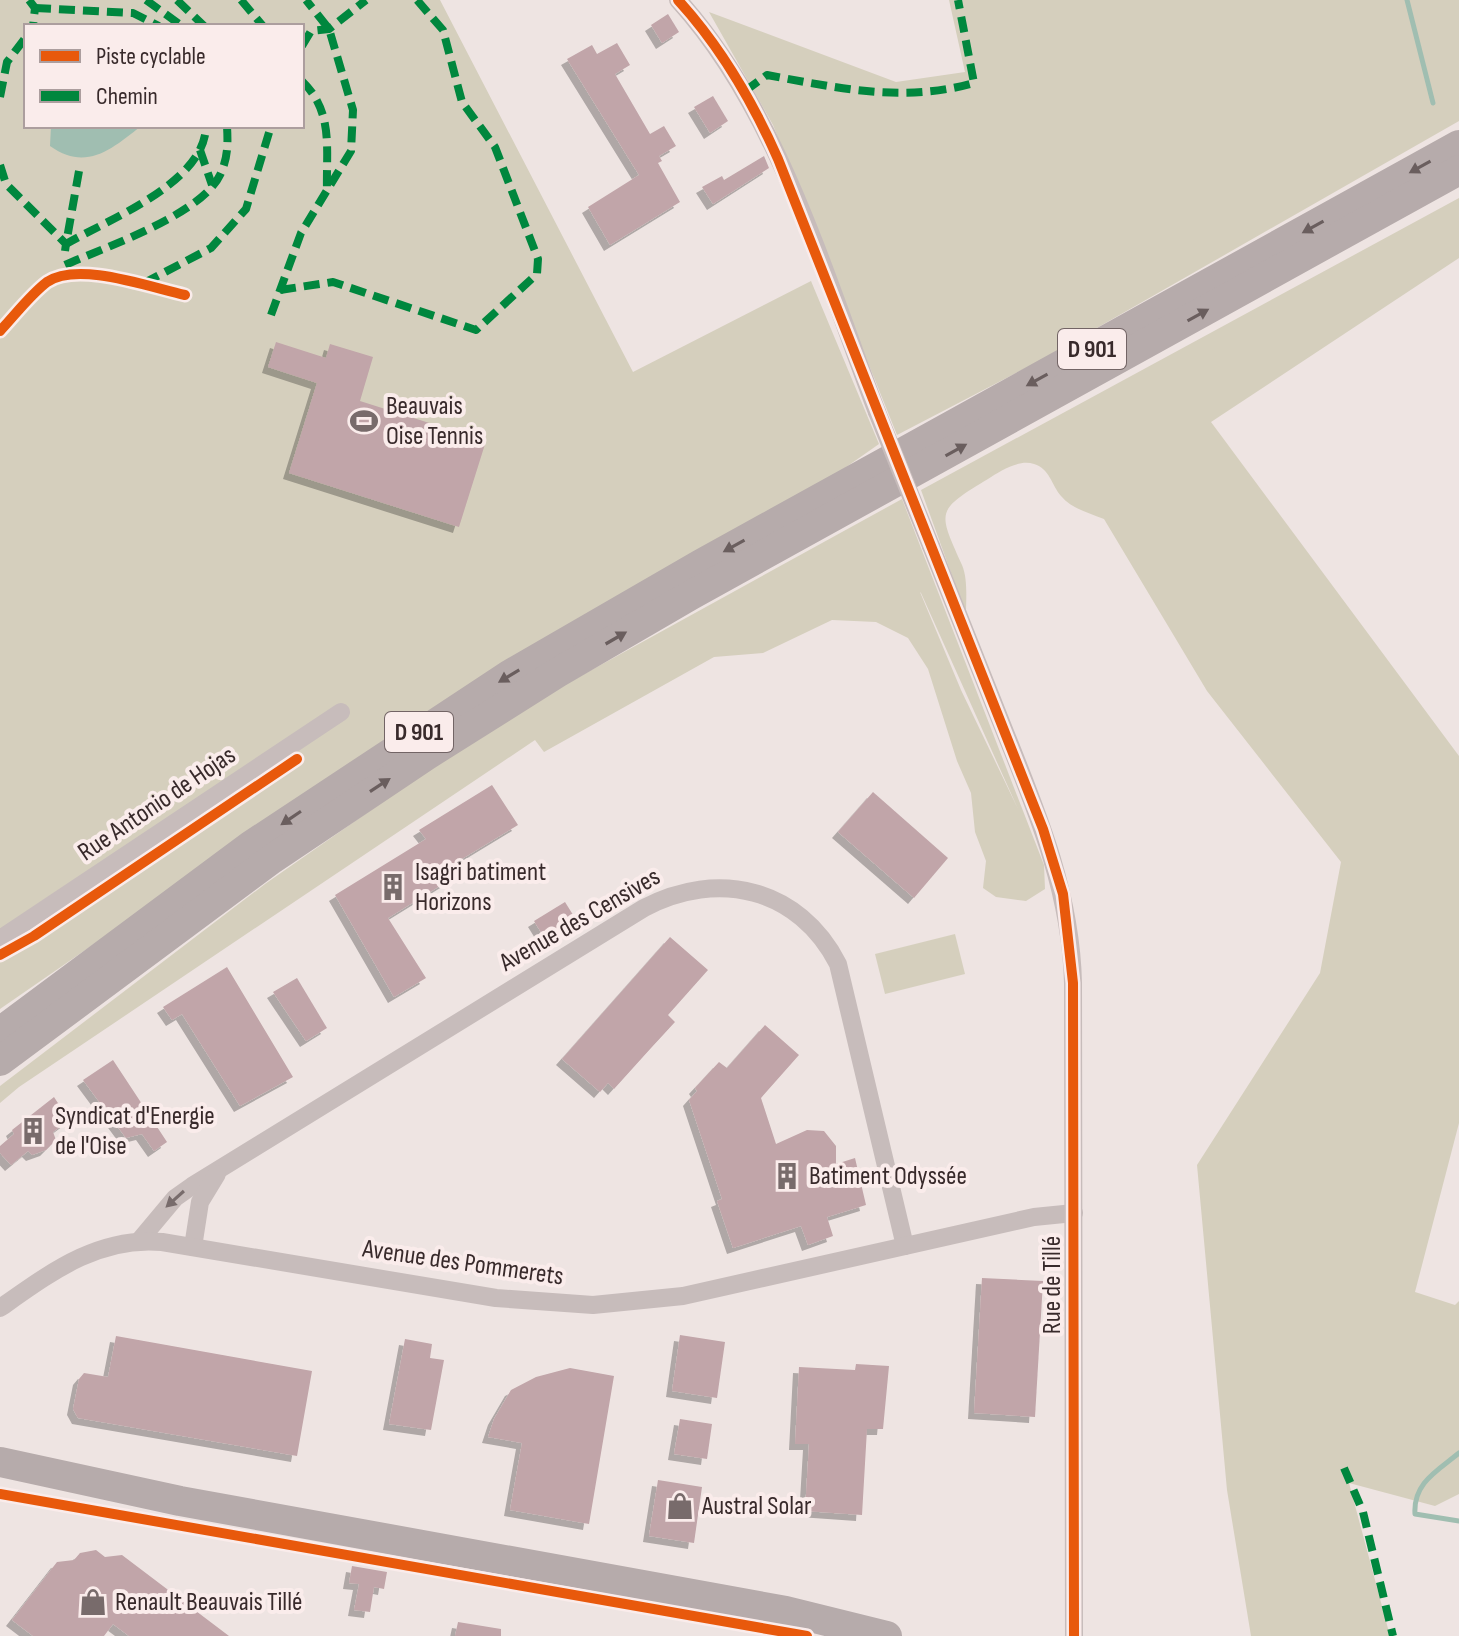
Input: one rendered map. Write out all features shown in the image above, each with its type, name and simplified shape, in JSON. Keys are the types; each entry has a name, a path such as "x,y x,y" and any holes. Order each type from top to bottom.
{"main road":[{"name":"D 901","path":"0,1032 278,827 509,675 701,564 1459,145"},
{"name":"D 901","path":"0,1061 223,893 427,755 627,632 1459,170"},
{"path":"0,1079 163,950 223,893"},
{"path":"0,1023 56,989"},
{"path":"0,1462 180,1501 786,1611 887,1636"},
{"path":"0,1480 529,1573 852,1636"}],"street":[{"name":"Rue de Tillé","path":"678,0 709,36 733,71 778,159 1043,829 1063,894 1070,934 1074,1213 1074,1636"},
{"name":"Rue Antonio de Hojas","path":"0,939 341,712"},
{"name":"Avenue des Censives","path":"139,1241 175,1198 644,908 681,892 734,888 773,900 797,915 826,943 838,964 905,1246"},
{"name":"Avenue des Censives","path":"193,1247 200,1202 221,1168"},
{"name":"Avenue des Pommerets","path":"0,1308 79,1257 114,1244 139,1241 193,1247 485,1297 593,1305 683,1296 1034,1217 1074,1213"}],"shaded area":[{"path":"0,0 440,0 633,372 811,281 879,444 812,491 453,696 0,1009"},
{"path":"949,0 1459,0 1459,121 1039,361 897,435 773,125 709,12 896,82 965,72"},
{"path":"51,128 138,128 109,149 87,157 63,154 50,146"},
{"path":"1459,198 1459,258 1211,422 1459,756 1459,1123 1415,1292 1455,1305 1459,1301 1459,1494 1435,1506 1349,1483 1390,1636 1251,1636 1227,1490 1197,1165 1320,973 1341,862 1207,691 1104,519 1070,504 1047,473 1039,466 1028,463 998,473 958,498 946,514 946,522 964,571 966,614 921,490"},
{"path":"902,499 1044,865 1045,889 1026,901 996,897 983,888 986,861 975,832 971,793 957,761 928,669 908,638 876,622 832,620 763,653 714,657 544,752 535,740 19,1087 0,1103 0,1086 265,884 497,722","holes":["920,592 1018,809 961,690"]},
{"path":"955,934 965,974 885,994 875,954"}],"building":[{"path":"668,14 679,32 662,43 651,25"},
{"path":"617,43 630,65 615,74 650,134 664,126 676,146 659,156 662,161 658,163 680,202 610,245 588,207 639,175 567,59 592,45 597,54"},
{"path":"713,96 728,121 710,133 694,107"},
{"path":"764,156 769,168 713,204 702,187 722,176 724,180"},
{"name":"Beauvais Oise Tennis","path":"276,342 326,358 330,344 373,357 360,401 486,441 459,527 289,473 317,383 268,367"},
{"name":"Isagri batiment Horizons","path":"492,785 518,825 447,868 451,879 388,918 426,978 394,997 335,895 426,839 419,830"},
{"path":"873,792 948,858 914,898 838,832"},
{"path":"565,902 575,918 544,937 534,921"},
{"path":"670,937 708,970 668,1015 675,1022 614,1089 608,1083 600,1092 562,1059"},
{"path":"227,967 293,1077 240,1106 182,1014 172,1020 163,1007"},
{"path":"297,978 327,1028 306,1041 273,992"},
{"name":"Batiment Odyssée","path":"765,1025 799,1055 761,1098 776,1144 807,1130 824,1131 836,1146 836,1164 855,1158 866,1205 827,1217 833,1236 808,1245 801,1226 733,1248 717,1201 722,1199 689,1100 697,1091 695,1088 719,1062 727,1068"},
{"path":"113,1060 167,1142 154,1151 142,1134 126,1138 83,1080"},
{"name":"Syndicat d'Energie de l'Oise","path":"54,1097 69,1120 53,1132 56,1140 46,1150 32,1155 28,1151 11,1165 0,1153 0,1146 14,1134 12,1130"},
{"path":"982,1278 1043,1281 1035,1417 974,1413"},
{"path":"680,1335 725,1342 717,1398 672,1391"},
{"path":"116,1336 312,1371 297,1456 78,1418 73,1409 79,1379 84,1373 108,1377"},
{"path":"405,1339 432,1344 430,1358 444,1360 431,1430 389,1424"},
{"path":"856,1364 889,1366 883,1429 867,1429 862,1515 805,1511 809,1444 795,1444 799,1367 855,1370"},
{"path":"570,1368 614,1376 589,1524 510,1510 522,1443 488,1437 494,1419 511,1390 536,1377"},
{"path":"680,1419 712,1424 707,1459 674,1454"},
{"path":"658,1480 702,1487 694,1543 649,1536"},
{"path":"96,1550 105,1557 122,1555 229,1636 129,1636 113,1624 104,1636 33,1636 12,1620 57,1562 74,1560 80,1553"},
{"path":"352,1566 387,1572 384,1589 374,1587 370,1612 354,1610 359,1584 349,1583"},
{"path":"458,1622 501,1629 501,1636 455,1636"}],"waterway":[{"path":"1407,0 1433,103"},
{"path":"1459,1453 1428,1479 1415,1503 1415,1514 1459,1521"}],"marked path":[{"path":"29,0 35,8 33,24"},
{"path":"146,0 179,24"},
{"path":"177,0 202,24"},
{"path":"241,0 261,24"},
{"path":"271,315 301,233 351,151 353,110 329,29 306,0"},
{"path":"304,43 311,31 329,29 366,0"},
{"path":"280,290 333,282 476,330 537,274 538,259 495,147 462,102 443,30 417,0"},
{"path":"745,91 767,75 845,89 896,93 948,89 974,83 958,0"},
{"path":"35,8 133,13 155,24"},
{"path":"0,97 7,62 24,40"},
{"path":"304,83 324,118 327,191"},
{"path":"79,171 66,244 129,211 173,182 190,165 201,146 206,128"},
{"path":"65,265 150,228 210,190 225,163 227,128"},
{"path":"144,283 211,248 246,209 270,128"},
{"path":"200,150 212,185"},
{"path":"0,165 6,184 66,244 65,251"},
{"path":"1344,1468 1363,1512 1393,1636"}],"cycle path":[{"path":"678,0 708,36 734,75 778,159 1043,829 1063,894 1073,983 1074,1636"},
{"path":"0,331 41,287 60,276 95,275 185,295"},
{"path":"0,955 34,936 297,759"},
{"path":"0,1494 807,1636"}],"place":[{"name":"Beauvais Oise Tennis","path":"364,421"},
{"name":"Isagri batiment Horizons","path":"393,887"},
{"name":"Syndicat d'Energie de l'Oise","path":"33,1131"},
{"name":"Batiment Odyssée","path":"787,1176"},
{"name":"Austral Solar","path":"680,1506"},
{"name":"Renault Beauvais Tillé","path":"93,1602"}]}
